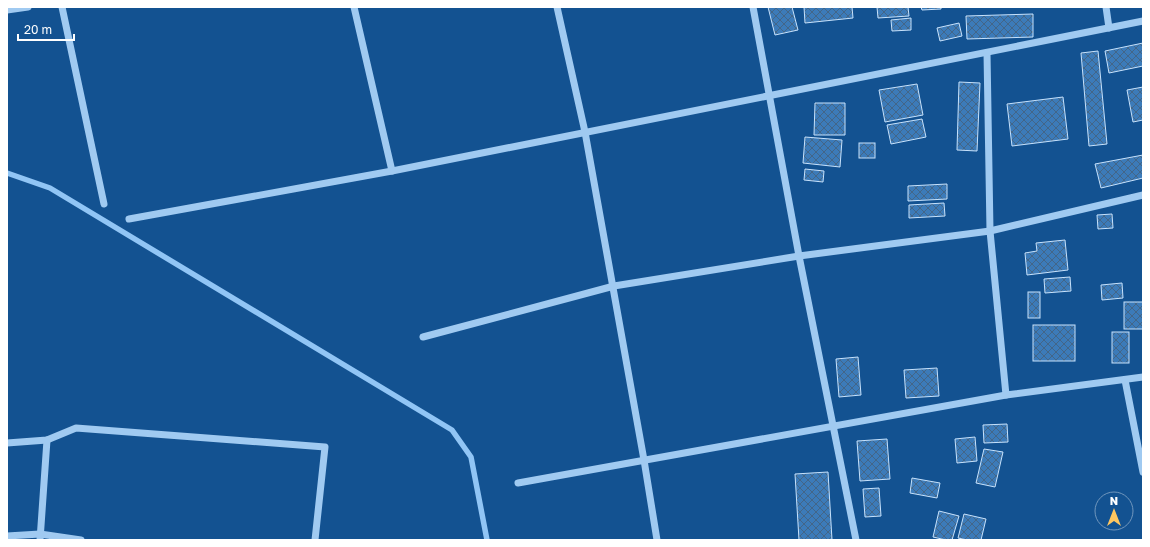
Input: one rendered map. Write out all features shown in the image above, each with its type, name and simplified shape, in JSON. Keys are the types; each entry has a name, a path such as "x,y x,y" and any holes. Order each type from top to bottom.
{"street":[{"path":"7,10 28,7"},
{"path":"62,7 104,204"},
{"path":"354,7 392,171"},
{"path":"557,7 585,132 614,286 657,540"},
{"path":"753,7 799,256 856,540"},
{"path":"1106,7 1109,28"},
{"path":"129,219 392,171 1143,21"},
{"path":"988,53 990,231 1006,395"},
{"path":"423,337 614,286 799,256 990,231 1143,195"},
{"path":"518,483 1006,395 1143,377"},
{"path":"1125,380 1143,472"},
{"path":"7,443 47,440 76,428 325,447 315,540"},
{"path":"40,537 47,440"},
{"path":"7,536 81,540"}],"building":[{"path":"768,7 792,7 798,30 775,35"},
{"path":"804,7 852,7 853,18 805,23"},
{"path":"877,7 908,7 909,16 878,18"},
{"path":"921,7 941,7 941,9 922,10"},
{"path":"1033,14 1033,37 967,39 966,16"},
{"path":"911,18 911,30 892,31 891,20"},
{"path":"959,23 962,36 940,41 937,28"},
{"path":"1143,43 1143,66 1109,73 1105,51"},
{"path":"1098,51 1107,144 1089,146 1081,53"},
{"path":"959,82 980,83 977,151 957,150"},
{"path":"917,84 923,115 885,122 879,90"},
{"path":"1143,87 1143,120 1133,122 1127,90"},
{"path":"1063,97 1068,139 1012,146 1007,104"},
{"path":"815,103 845,103 845,135 814,135"},
{"path":"922,119 926,137 891,144 887,125"},
{"path":"805,137 842,140 840,167 803,163"},
{"path":"859,143 875,143 875,158 859,158"},
{"path":"1143,155 1143,178 1101,188 1095,164"},
{"path":"805,169 824,171 823,182 804,180"},
{"path":"947,184 947,199 908,201 908,186"},
{"path":"944,203 945,216 909,218 909,205"},
{"path":"1112,214 1113,228 1098,229 1097,215"},
{"path":"1065,240 1068,270 1027,275 1025,253 1037,251 1036,243"},
{"path":"1070,277 1071,291 1045,293 1044,279"},
{"path":"1122,283 1123,298 1102,300 1101,285"},
{"path":"1028,292 1040,292 1040,318 1028,318"},
{"path":"1124,302 1143,302 1143,329 1124,329"},
{"path":"1033,325 1075,325 1075,361 1033,361"},
{"path":"1112,332 1129,332 1129,363 1112,363"},
{"path":"858,357 861,395 839,397 836,359"},
{"path":"937,368 939,396 906,398 904,370"},
{"path":"1007,424 1008,442 984,443 983,425"},
{"path":"975,437 977,461 957,463 955,439"},
{"path":"887,439 890,479 860,481 857,441"},
{"path":"984,449 1003,452 995,487 976,483"},
{"path":"828,472 832,540 799,540 795,474"},
{"path":"912,478 940,483 937,498 910,493"},
{"path":"879,488 881,516 865,517 863,489"},
{"path":"939,511 959,516 952,540 933,537"},
{"path":"964,514 986,519 981,540 967,540 958,538"}],"waterway":[{"path":"7,173 50,188 452,430 471,457 487,540"}]}
